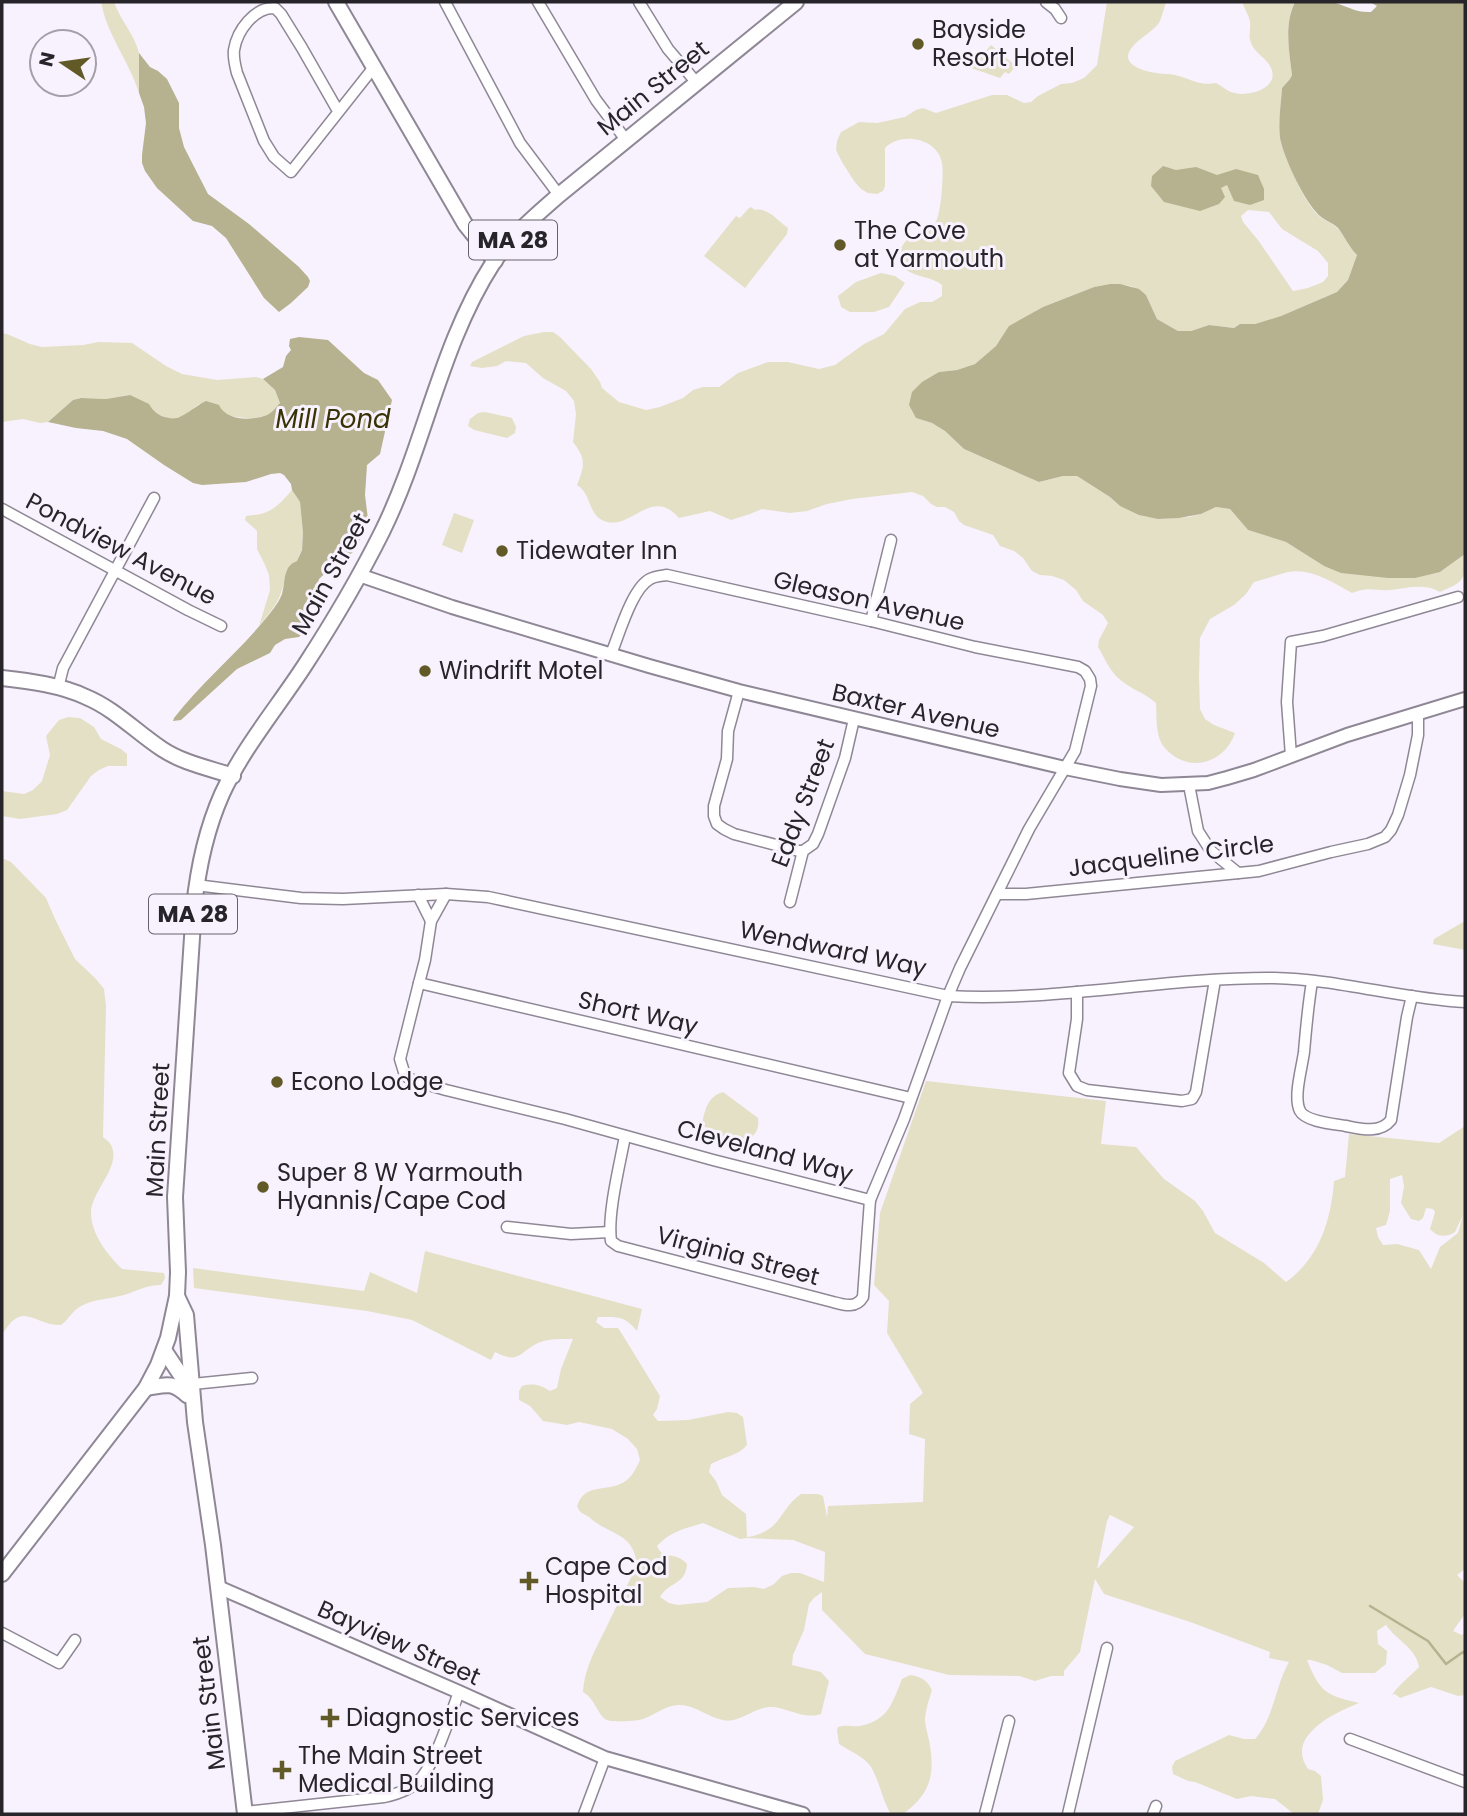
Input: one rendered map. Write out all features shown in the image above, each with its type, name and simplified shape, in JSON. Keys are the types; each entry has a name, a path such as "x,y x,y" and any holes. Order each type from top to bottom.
{"main road":[{"path":"335,2 465,224 495,261"},
{"name":"Main Street","path":"190,1390 164,1350 177,1296 175,1197 196,885 205,842 223,792 241,760 328,631 383,529 464,317 495,261 559,195 796,2"},
{"path":"2,678 58,688 87,697 111,710 152,743 176,757 233,776"},
{"name":"Main Street","path":"177,1296 186,1315 190,1390 218,1587 245,1813"},
{"name":"MA 28","path":"2,1574 146,1388 164,1350"},
{"path":"146,1388 174,1385 190,1390"}],"street":[{"path":"445,2 520,143 559,195"},
{"path":"538,2 596,100 626,140"},
{"path":"639,2 668,48 696,82"},
{"path":"1046,2 1061,18"},
{"path":"338,111 302,48 275,8 266,7 258,12 240,33 234,50 234,62 249,106 274,158 291,172 374,67"},
{"path":"58,688 63,668 154,498"},
{"name":"Pondview Avenue","path":"2,509 221,626"},
{"path":"871,621 891,540"},
{"name":"Baxter Avenue","path":"359,575 452,607 739,691 1065,768 1161,785 1208,783 1227,778 1347,735 1465,698"},
{"name":"Gleason Avenue","path":"611,654 640,587 651,578 667,575 975,647 1078,667"},
{"path":"1290,756 1287,702 1291,642 1323,636 1458,597"},
{"name":"Cleveland Way","path":"419,984 400,1059 407,1077 438,1088 870,1200 904,1119 948,996 1029,829 1075,751 1091,686 1090,678 1078,667"},
{"path":"739,691 728,731 727,759 714,806 714,816 724,830 734,834 803,851"},
{"name":"Jacqueline Circle","path":"997,894 1026,894 1259,871 1368,845 1391,831 1405,794 1418,736 1419,714"},
{"name":"Eddy Street","path":"790,902 803,851 813,844 818,834 845,758 854,719"},
{"path":"1189,785 1198,831 1210,851 1238,873"},
{"name":"Wendward Way","path":"196,885 301,898 343,899 446,894 488,897 948,996 1007,996 1275,978 1465,1002"},
{"path":"419,984 431,920 446,894"},
{"path":"418,895 431,920"},
{"path":"1077,992 1077,1019 1069,1073 1077,1086 1087,1090 1182,1101 1192,1100 1196,1092 1215,980"},
{"path":"1312,982 1297,1098 1300,1111 1317,1121 1363,1129 1378,1129 1391,1120 1412,996"},
{"name":"Short Way","path":"419,984 911,1098"},
{"path":"507,1227 571,1234 610,1232 625,1136"},
{"name":"Virginia Street","path":"610,1232 611,1241 618,1246 848,1306 860,1302 863,1297 870,1200"},
{"path":"190,1390 252,1378"},
{"name":"Bayview Street","path":"218,1587 605,1758 803,1814"},
{"path":"2,1633 59,1663 75,1640"},
{"path":"1068,1814 1107,1648"},
{"path":"245,1813 384,1797 405,1790 415,1784 425,1771 459,1692"},
{"path":"985,1814 1009,1720"},
{"path":"1350,1739 1465,1782"},
{"path":"584,1814 605,1758"}],"shaded area":[{"path":"101,2 114,2 137,46 140,62 139,93 108,26"},
{"path":"1107,2 1166,2 1159,23 1137,42 1129,53 1128,59 1132,64 1153,73 1216,83 1235,93 1248,94 1262,90 1273,75 1269,65 1251,43 1249,19 1242,2 1295,2 1288,28 1292,75 1282,88 1280,138 1290,168 1313,210 1338,229 1357,255 1348,280 1337,292 1281,316 1255,324 1240,324 1234,328 1209,325 1191,331 1178,331 1157,319 1146,295 1131,286 1110,284 1094,287 1043,307 1010,326 996,346 975,364 939,372 916,418 945,431 964,449 1039,482 1063,476 1077,476 1120,506 1158,519 1189,517 1216,507 1230,509 1248,530 1286,542 1324,566 1440,572 1465,554 1462,579 1440,592 1416,587 1368,589 1352,593 1321,577 1297,571 1254,582 1234,605 1210,619 1200,638 1200,709 1205,719 1235,733 1222,752 1214,759 1204,762 1183,761 1164,747 1158,731 1156,703 1117,677 1098,647 1108,623 1103,615 1083,601 1076,590 1064,580 1032,571 1023,558 1000,546 993,535 964,525 954,512 945,507 937,507 923,496 912,492 852,499 790,513 762,509 731,520 710,511 679,518 669,509 659,506 612,523 597,517 585,493 577,485 583,462 573,442 576,414 574,401 566,391 543,378 526,363 506,361 497,366 470,366 472,362 524,336 553,332 591,369 602,388 619,402 646,410 683,398 693,390 719,387 738,373 768,362 788,362 819,369 835,365 864,344 884,334 905,309 920,302 932,302 942,296 942,285 906,270 899,254 906,241 930,227 937,219 943,176 939,154 934,148 918,140 892,143 885,148 883,191 877,194 868,193 854,181 836,150 841,132 859,122 877,123 905,117 923,108 936,113 992,95 1007,95 1024,103 1031,102 1061,84 1084,78 1097,65","holes":["1248,210 1269,212 1282,229 1318,251 1328,263 1328,276 1323,282 1293,291 1241,216"]},
{"path":"991,45 1016,66 1009,74 1005,72 1000,78 971,68"},
{"path":"751,207 769,213 788,228 787,234 745,288 704,256 736,216 740,218"},
{"path":"881,273 895,276 905,283 889,307 874,312 850,312 841,307 838,296 856,282"},
{"path":"2,333 42,347 98,342 132,343 182,374 217,380 256,377 263,379 275,390 280,403 270,414 254,419 228,416 221,410 199,404 183,417 174,419 154,412 130,395 106,399 81,398 73,400 48,422 23,419 2,422"},
{"path":"485,412 512,418 516,427 515,433 507,438 468,426 470,419"},
{"path":"292,490 300,502 302,549 297,561 286,571 277,601 259,626 270,590 269,575 257,549 257,531 245,520 246,516 262,514 272,509"},
{"path":"454,513 474,520 462,553 442,545"},
{"path":"68,717 80,718 94,727 101,739 121,749 127,754 127,766 108,766 99,770 91,776 67,810 57,814 20,819 2,816 2,791 24,794 42,781 50,755 46,736 59,720"},
{"path":"2,858 11,862 46,898 75,959 104,989 106,1006 103,1137 110,1144 113,1161 96,1195 91,1212 97,1236 122,1269 164,1273 165,1278 161,1285 81,1306 61,1325 28,1316 16,1318 2,1335"},
{"path":"1465,921 1465,950 1433,944 1434,939"},
{"path":"926,1081 1106,1101 1101,1144 1136,1147 1164,1179 1195,1201 1215,1233 1264,1263 1286,1282 1307,1262 1321,1238 1330,1210 1334,1181 1345,1177 1349,1134 1439,1143 1465,1126 1465,1569 1457,1575 1465,1583 1465,1614 1453,1631 1462,1635 1465,1632 1465,1695 1458,1696 1431,1687 1400,1698 1392,1695 1419,1667 1410,1649 1386,1625 1377,1631 1378,1644 1387,1651 1386,1664 1375,1673 1342,1673 1327,1665 1307,1660 1320,1686 1331,1694 1359,1703 1316,1727 1307,1736 1303,1746 1303,1757 1308,1769 1321,1776 1323,1800 1318,1814 1294,1814 1275,1799 1251,1796 1237,1799 1173,1774 1172,1767 1175,1761 1229,1735 1255,1739 1267,1721 1289,1662 1269,1658 1270,1652 1193,1623 1104,1594 1095,1579 1080,1652 1064,1671 1064,1676 1051,1676 1035,1681 1019,1676 949,1675 865,1654 822,1610 822,1592 809,1604 804,1630 793,1655 792,1665 821,1672 829,1681 821,1714 807,1715 769,1707 729,1721 690,1706 678,1705 640,1720 607,1720 583,1692 584,1684 594,1653 637,1566 635,1555 626,1540 579,1511 577,1506 585,1494 617,1485 629,1478 640,1460 637,1449 628,1439 612,1429 579,1422 567,1425 543,1421 530,1406 519,1400 522,1386 537,1385 550,1391 557,1388 573,1339 542,1341 515,1357 495,1352 491,1360 412,1320 367,1311 194,1288 193,1268 364,1291 370,1272 417,1293 425,1251 642,1309 637,1331 620,1318 598,1317 596,1322 604,1328 618,1328 622,1334 660,1396 653,1415 658,1421 688,1420 728,1412 743,1417 747,1445 735,1454 711,1464 709,1472 722,1495 746,1514 747,1537 759,1534 774,1525 801,1494 823,1496 827,1517 828,1506 923,1502 925,1439 909,1434 910,1404 923,1393 887,1333 889,1301 874,1285 880,1213","holes":["1402,1175 1404,1186 1401,1203 1411,1219 1419,1221 1426,1208 1433,1209 1435,1212 1430,1229 1445,1236 1455,1232 1463,1215 1458,1233 1440,1247 1431,1269 1419,1250 1397,1244 1383,1245 1378,1237 1376,1228 1386,1225 1390,1211 1390,1179","1110,1515 1134,1527 1097,1569","703,1523 740,1539 793,1540 825,1552 824,1582 800,1573 791,1573 764,1589 728,1588 707,1602 678,1605 669,1603 660,1597 667,1588 680,1580 687,1564 680,1558 664,1554 657,1546 684,1529"]},
{"path":"723,1092 758,1118 756,1133 744,1142 725,1140 702,1125 710,1101"},
{"path":"910,1675 924,1680 932,1690 925,1718 931,1776 924,1792 912,1807 903,1814 891,1814 871,1767 839,1744 837,1730 841,1726 860,1726 877,1720 888,1709 902,1679"}],"water":[{"path":"1327,1 1371,12 1377,6 1370,2 1465,2 1465,554 1440,572 1415,578 1341,573 1324,566 1286,542 1248,530 1230,509 1216,507 1201,514 1158,519 1139,515 1120,506 1077,476 1063,476 1039,482 964,449 945,431 916,418 909,405 912,392 922,382 939,372 975,364 996,346 1009,326 1043,307 1094,287 1120,284 1139,289 1146,295 1157,319 1178,331 1191,331 1209,325 1234,328 1240,324 1255,324 1337,292 1348,280 1357,255 1338,228 1321,217 1305,196 1285,156 1280,138 1282,88 1292,75 1288,28 1295,2"},
{"path":"139,53 150,67 167,79 179,103 179,128 184,147 208,194 249,224 308,277 308,287 279,312 264,298 226,238 212,226 193,221 157,188 145,171 142,155 146,123 139,93"},
{"path":"1163,166 1176,170 1196,167 1217,175 1236,169 1258,175 1264,189 1264,200 1250,205 1234,201 1227,185 1221,188 1225,197 1219,204 1200,211 1164,202 1151,186 1152,176"},
{"name":"Mill Pond","path":"299,337 328,340 364,373 378,380 392,400 380,454 367,465 365,495 368,519 356,549 319,579 315,594 308,605 308,627 302,634 285,639 275,645 270,653 237,669 181,720 173,721 198,690 262,623 278,601 287,571 297,561 302,550 300,502 291,484 280,473 246,482 202,485 193,483 127,439 103,431 48,422 73,400 130,395 169,418 180,417 206,401 219,405 233,417 247,419 267,415 280,403 275,390 263,379 283,367 291,350 290,339"}],"waterway":[{"path":"1370,1606 1428,1641 1446,1664 1463,1652 1465,1654"}],"place":[{"name":"Bayside Resort Hotel","path":"918,44"},
{"name":"The Cove at Yarmouth","path":"840,245"},
{"name":"Tidewater Inn","path":"502,551"},
{"name":"Windrift Motel","path":"425,671"},
{"name":"Econo Lodge","path":"277,1082"},
{"name":"Super 8 W Yarmouth Hyannis/Cape Cod","path":"263,1187"},
{"name":"Cape Cod Hospital","path":"529,1581"},
{"name":"Diagnostic Services","path":"330,1718"},
{"name":"The Main Street Medical Building","path":"282,1770"}]}
